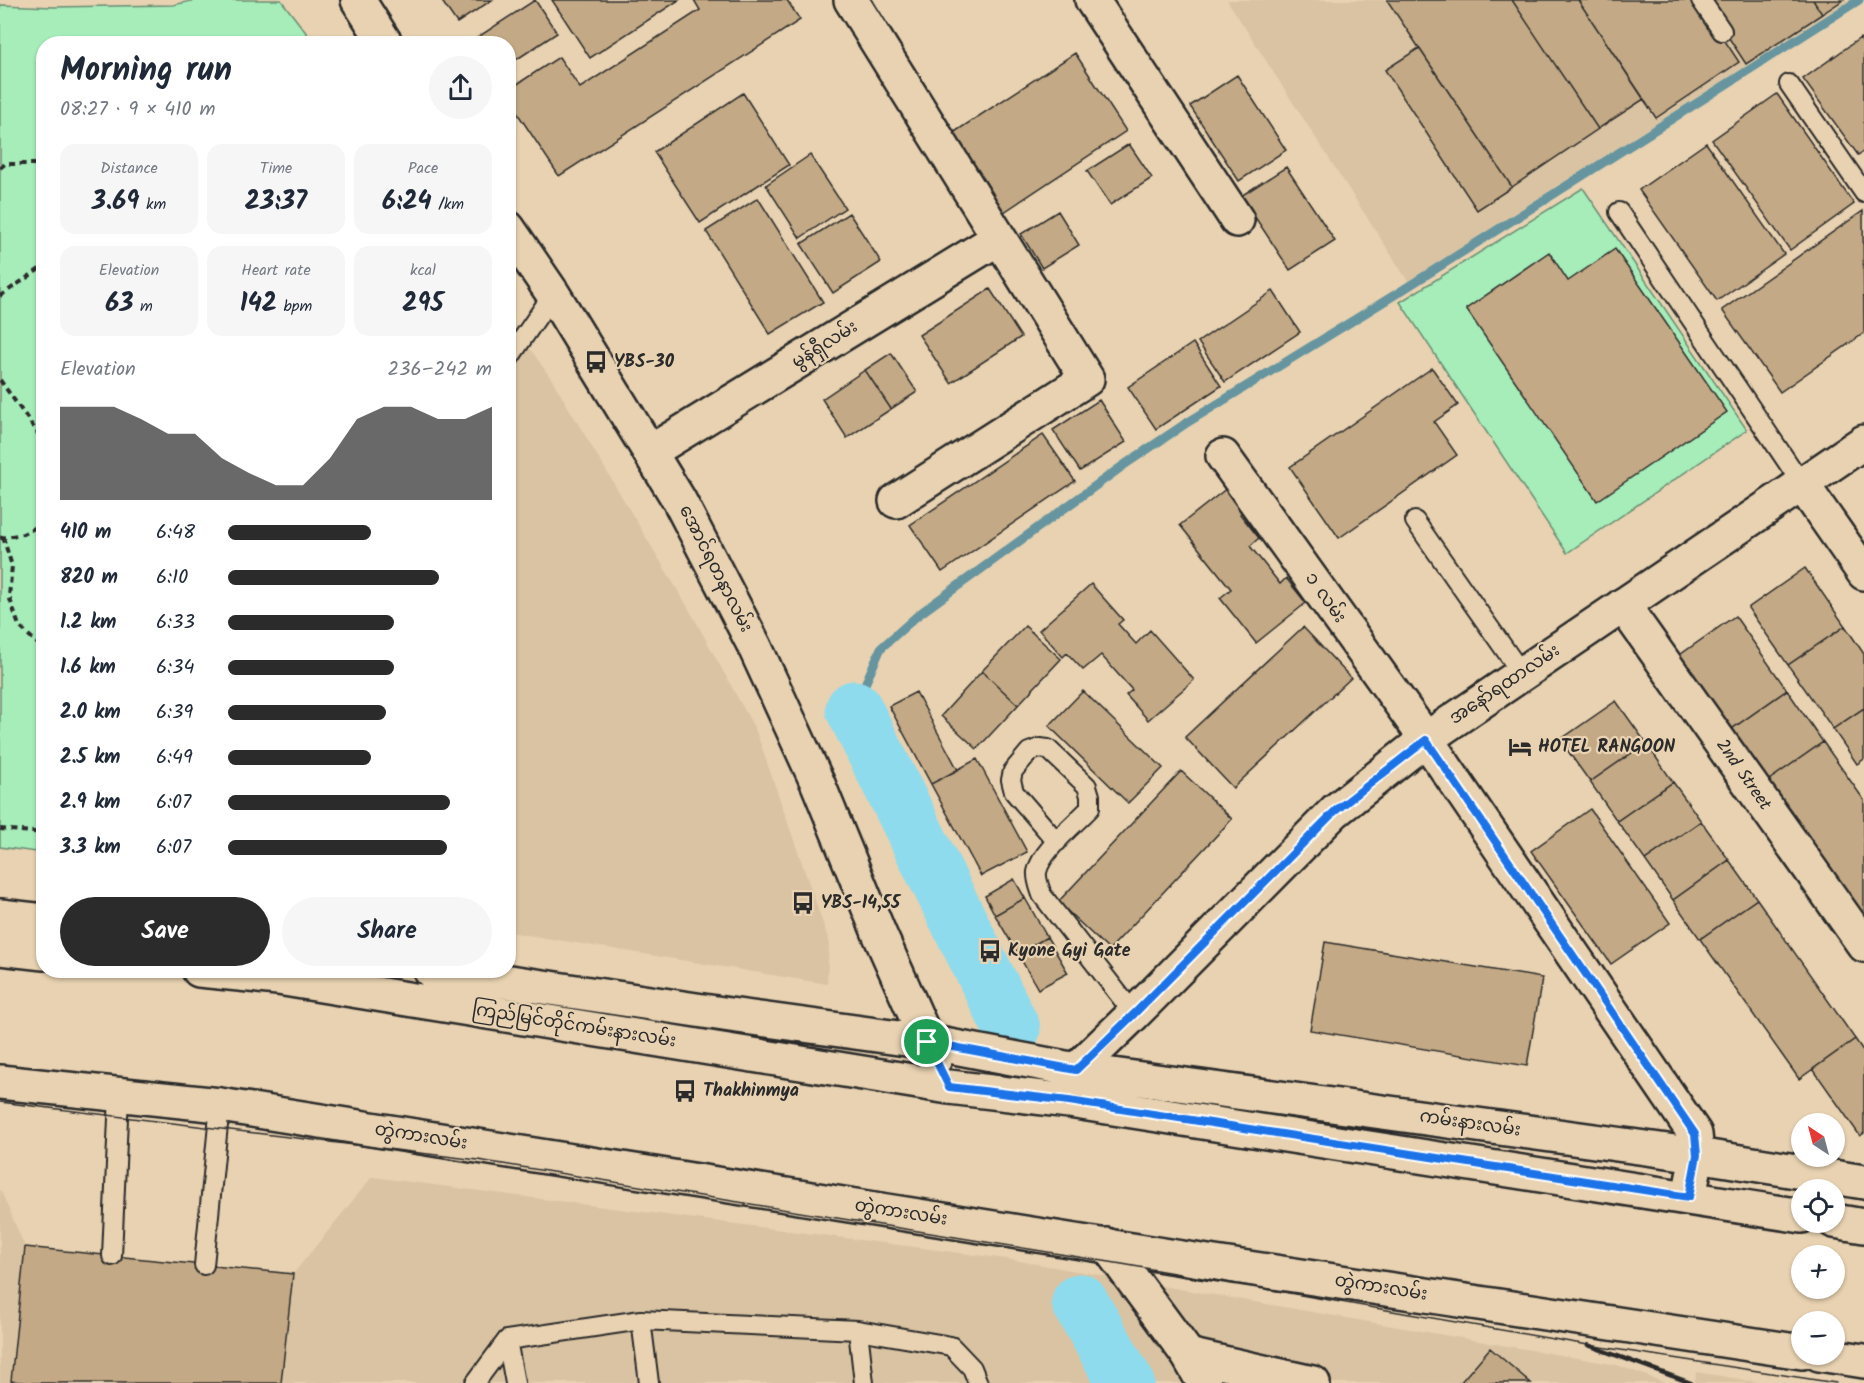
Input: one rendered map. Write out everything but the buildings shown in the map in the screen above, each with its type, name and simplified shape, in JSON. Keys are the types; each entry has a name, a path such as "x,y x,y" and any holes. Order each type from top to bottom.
{"main road":[{"path":"358,0 381,36"},
{"path":"852,0 1087,379 896,501"},
{"path":"1092,0 1237,220"},
{"name":"မွန်ရှီလမ်း","path":"650,452 999,238"},
{"name":"အောင်ရတနာလမ်း","path":"516,240 553,294 680,500 754,645 818,784 879,933 949,1087"},
{"name":"အနော်ရထာလမ်း","path":"1076,1070 1335,811 1426,740 1864,441"},
{"name":"၁ လမ်း","path":"1223,456 1426,740 1695,1134 1697,1155"},
{"path":"1802,484 1864,573"},
{"name":"2nd Street","path":"1623,605 1864,945"},
{"path":"0,916 36,920"},
{"path":"0,948 36,952"},
{"name":"ကြည်မြင်တိုင်ကမ်းနားလမ်း","path":"278,978 949,1087"},
{"name":"ကြည်မြင်တိုင်ကမ်းနားလမ်း","path":"482,978 730,1016 927,1042"},
{"name":"ကမ်းနားလမ်း","path":"927,1042 1076,1070 1697,1155 1864,1182"},
{"path":"1069,1101 1076,1070"},
{"name":"တွဲကားလမ်း","path":"0,1082 219,1105 1195,1260 1791,1350"},
{"path":"949,1087 1069,1101 1791,1214"},
{"path":"1689,1197 1697,1155"},
{"path":"1845,1223 1864,1226"},
{"path":"1107,1245 1188,1355 1204,1383"},
{"path":"1188,1355 1313,1383"},
{"path":"1845,1358 1864,1361"}],"lane":[{"path":"1701,0 1722,31"},
{"path":"1789,84 1864,193"},
{"path":"1619,212 1802,484"},
{"path":"516,348 553,294"},
{"path":"1415,521 1522,674"},
{"path":"1057,842 1014,792 1011,780 1013,771 1029,752 1040,748 1048,749 1087,786 1090,796 1090,808 1057,842 1045,853 1036,873 1042,896 1134,1014"},
{"path":"112,1256 119,1095"},
{"path":"204,1265 219,1105"},
{"path":"641,1320 649,1383"},
{"path":"475,1383 507,1340 641,1320 858,1330 951,1346 972,1368 978,1383"},
{"path":"858,1330 864,1383"},
{"path":"507,1340 515,1383"}],"path":[{"path":"0,168 5,164 36,164"},
{"path":"0,296 36,271"},
{"path":"0,380 36,431"},
{"path":"36,527 23,534 1,538 12,566 9,596 19,626 36,642"},
{"path":"0,829 36,831"}],"shaded area":[{"path":"1227,0 1850,0 1408,281"},
{"path":"516,328 552,380 690,611 756,731 829,941 827,984 516,933"},
{"path":"372,1177 1007,1259 1617,1365 1666,1383 0,1383 0,1189 25,1247 293,1274"},
{"path":"1696,1372 1763,1383 1695,1383"}],"green space":[{"path":"196,0 281,0 309,36 36,36 36,852 0,847 0,5 54,7 173,5"},
{"path":"1583,188 1747,430 1567,553 1400,302"}],"waterway":[{"path":"854,709 881,648 918,615 1124,465 1185,424 1401,291 1859,0"},
{"path":"854,709 1012,1029"},
{"path":"1080,1302 1126,1383"}],"tram line":[{"path":"0,1102 478,1160 1122,1264 1588,1345 1836,1383"}],"railway":[{"path":"1588,1345 1691,1383"}],"place":[{"name":"YBS-30","path":"596,362"},
{"name":"HOTEL RANGOON","path":"1520,747"},
{"name":"YBS-14,55","path":"803,903"},
{"name":"Kyone Gyi Gate","path":"990,951"},
{"name":"Thakhinmya","path":"685,1091"}],"route":[{"path":"1426,740 1695,1134 1697,1155 1689,1197 1069,1101 949,1087 927,1042 1076,1070 1335,811 1426,740"}]}
